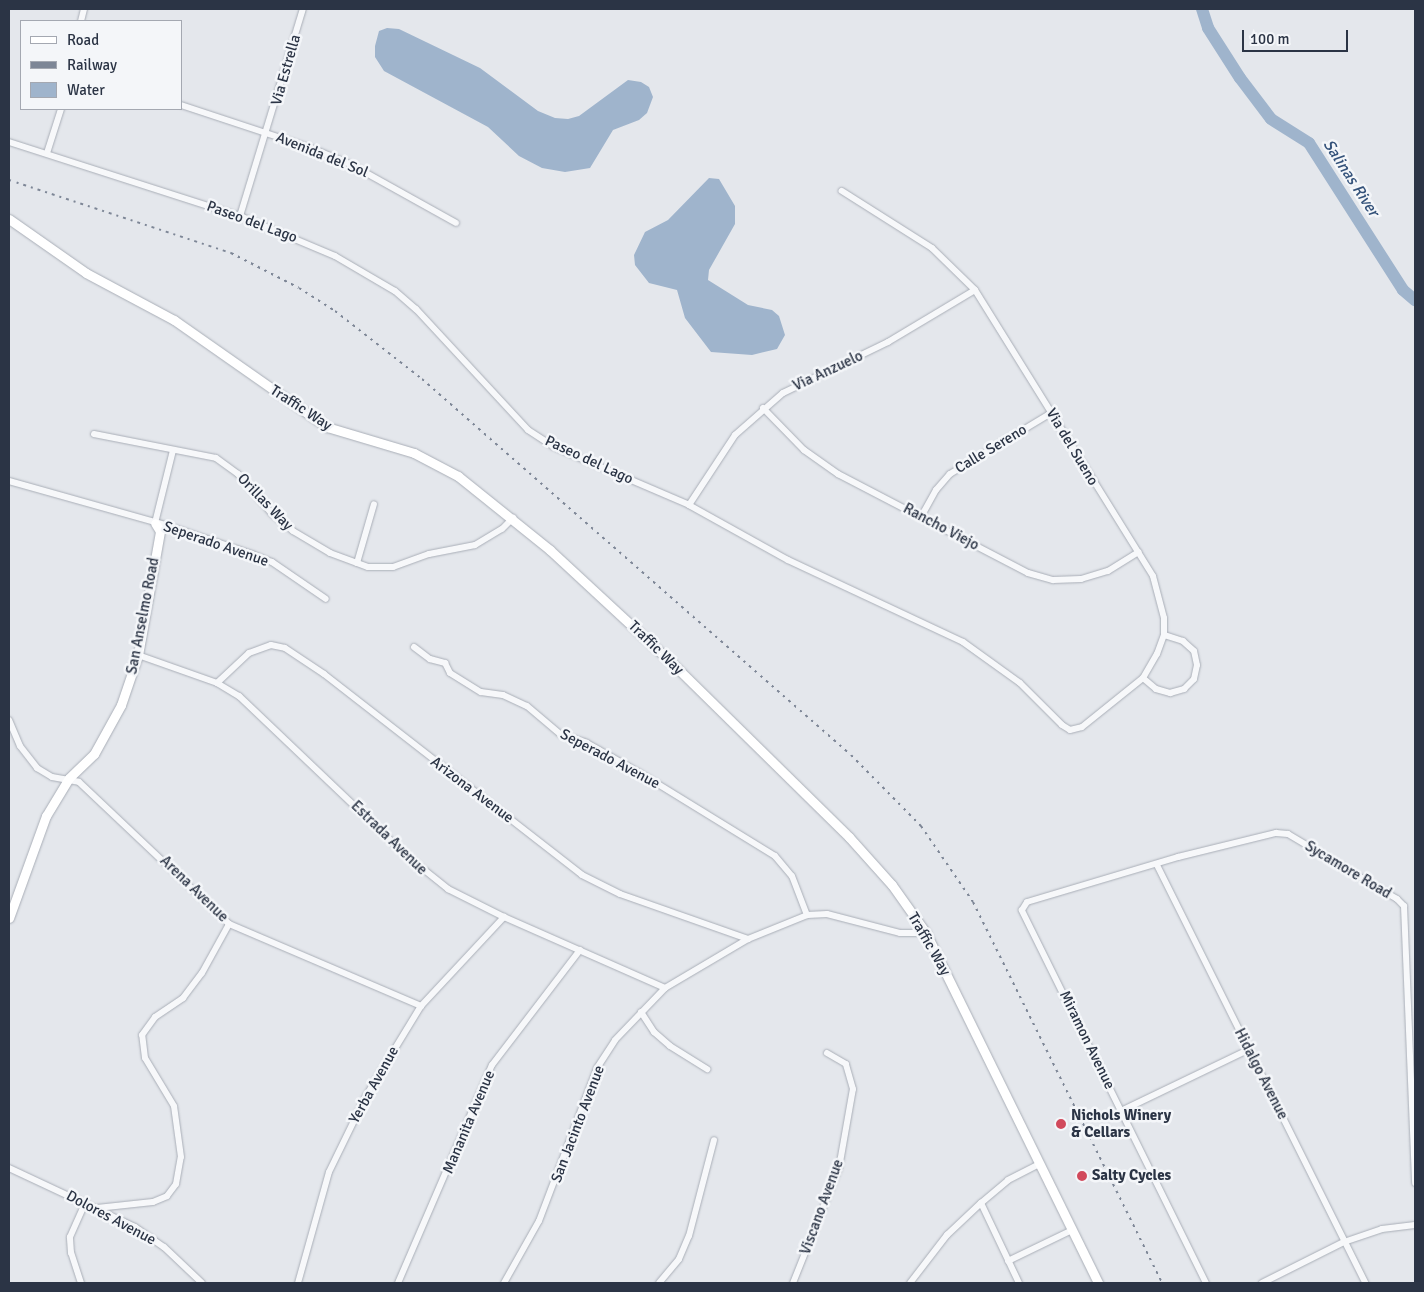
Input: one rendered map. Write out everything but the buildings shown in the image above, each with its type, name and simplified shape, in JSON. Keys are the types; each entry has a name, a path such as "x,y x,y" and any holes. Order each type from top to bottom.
{"street":[{"name":"Via Estrella","path":"240,216 268,132 303,9"},
{"name":"Avenida del Sol","path":"182,105 268,132 352,165 456,223"},
{"path":"46,153 61,110"},
{"name":"Paseo del Lago","path":"9,142 240,216 335,256 394,291 432,325 528,430 547,442 689,505 788,560 963,642 1020,683 1070,730 1082,727 1142,678"},
{"name":"Via del Sueno","path":"842,191 932,248 975,290 1138,552 1159,590 1164,635"},
{"name":"Traffic Way","path":"9,219 86,273 174,320 319,422 340,433 430,459 458,476 512,518 672,663 849,837 892,885 926,933 1098,1283"},
{"name":"Via Anzuelo","path":"689,505 722,452 763,408 801,382 888,342 975,290"},
{"name":"Rancho Viejo","path":"763,408 788,436 820,463 1020,569 1053,580 1081,579 1099,574 1138,552"},
{"name":"Calle Sereno","path":"921,517 936,490 950,474 1051,413"},
{"name":"Orillas Way","path":"94,434 133,439 173,450 197,452 223,462 238,474 282,524 313,545 374,568 393,567 429,554 463,548 481,542 512,518"},
{"path":"155,524 161,512 173,450"},
{"name":"Seperado Avenue","path":"9,481 155,524 272,562 326,599"},
{"path":"357,563 374,504"},
{"name":"San Anselmo Road","path":"9,918 39,831 69,778 94,754 116,719 138,655 160,532 155,524"},
{"path":"1164,635 1183,641 1194,651 1198,665 1194,679 1184,689 1170,693 1156,689 1142,678 1164,635"},
{"name":"Arizona Avenue","path":"217,683 257,649 271,645 285,648 324,674 582,875 620,894 748,939"},
{"name":"Seperado Avenue","path":"414,647 430,659 445,663 450,673 482,692 503,695 527,706 560,734 587,743 625,764 775,856 792,876 808,915"},
{"name":"Estrada Avenue","path":"138,655 217,683 263,717 433,879 504,917 665,988"},
{"name":"Arena Avenue","path":"9,720 20,746 37,768 52,777 69,778 79,782 122,820 229,924 420,1006"},
{"name":"Sycamore Road","path":"1023,905 1242,840 1276,833 1288,834 1404,906 1415,1183"},
{"name":"Hidalgo Avenue","path":"1157,865 1365,1283"},
{"name":"Miramon Avenue","path":"1023,905 1121,1111 1206,1283"},
{"name":"San Jacinto Avenue","path":"504,1283 539,1221 597,1068 615,1040 665,988 748,939 808,915 827,914 900,933 926,933"},
{"name":"Yerba Avenue","path":"298,1283 329,1172 366,1096 420,1006 504,917"},
{"path":"97,1208 154,1202 167,1196 176,1184 181,1157 174,1106 145,1058 142,1035 155,1017 183,998 202,973 229,924"},
{"name":"Mananita Avenue","path":"398,1283 492,1065 580,950"},
{"path":"641,1012 654,1032 670,1046 707,1069"},
{"path":"1121,1111 1248,1050"},
{"name":"Viscano Avenue","path":"793,1283 839,1168 853,1089 846,1064 827,1053"},
{"path":"659,1283 679,1259 689,1236 714,1140"},
{"path":"910,1283 947,1235 981,1203 1008,1180 1040,1164"},
{"name":"Dolores Avenue","path":"9,1168 97,1208 151,1238 202,1283"},
{"path":"981,1203 1019,1283"},
{"path":"81,1283 71,1253 70,1237 85,1204"},
{"path":"1262,1283 1344,1242 1382,1229 1415,1225"},
{"path":"1008,1261 1072,1230"}],"water":[{"path":"387,28 399,29 480,68 538,111 555,118 568,119 579,116 628,80 641,82 649,87 653,97 647,113 639,120 613,130 590,168 565,172 542,168 519,156 488,127 384,71 375,57 375,46 379,31"},
{"path":"709,178 719,179 735,206 735,224 709,270 708,280 748,305 772,310 779,316 785,335 777,349 752,355 711,352 685,318 677,290 649,283 635,265 634,255 645,232 668,220"}],"waterway":[{"name":"Salinas River","path":"1202,9 1208,28 1240,78 1271,119 1309,143 1403,290 1415,300"}],"railway":[{"path":"9,180 231,253 299,288 335,311 422,379 851,755 921,826 973,902 1162,1283"}],"place":[{"name":"Nichols Winery & Cellars","path":"1061,1124"},
{"name":"Salty Cycles","path":"1082,1176"}]}
